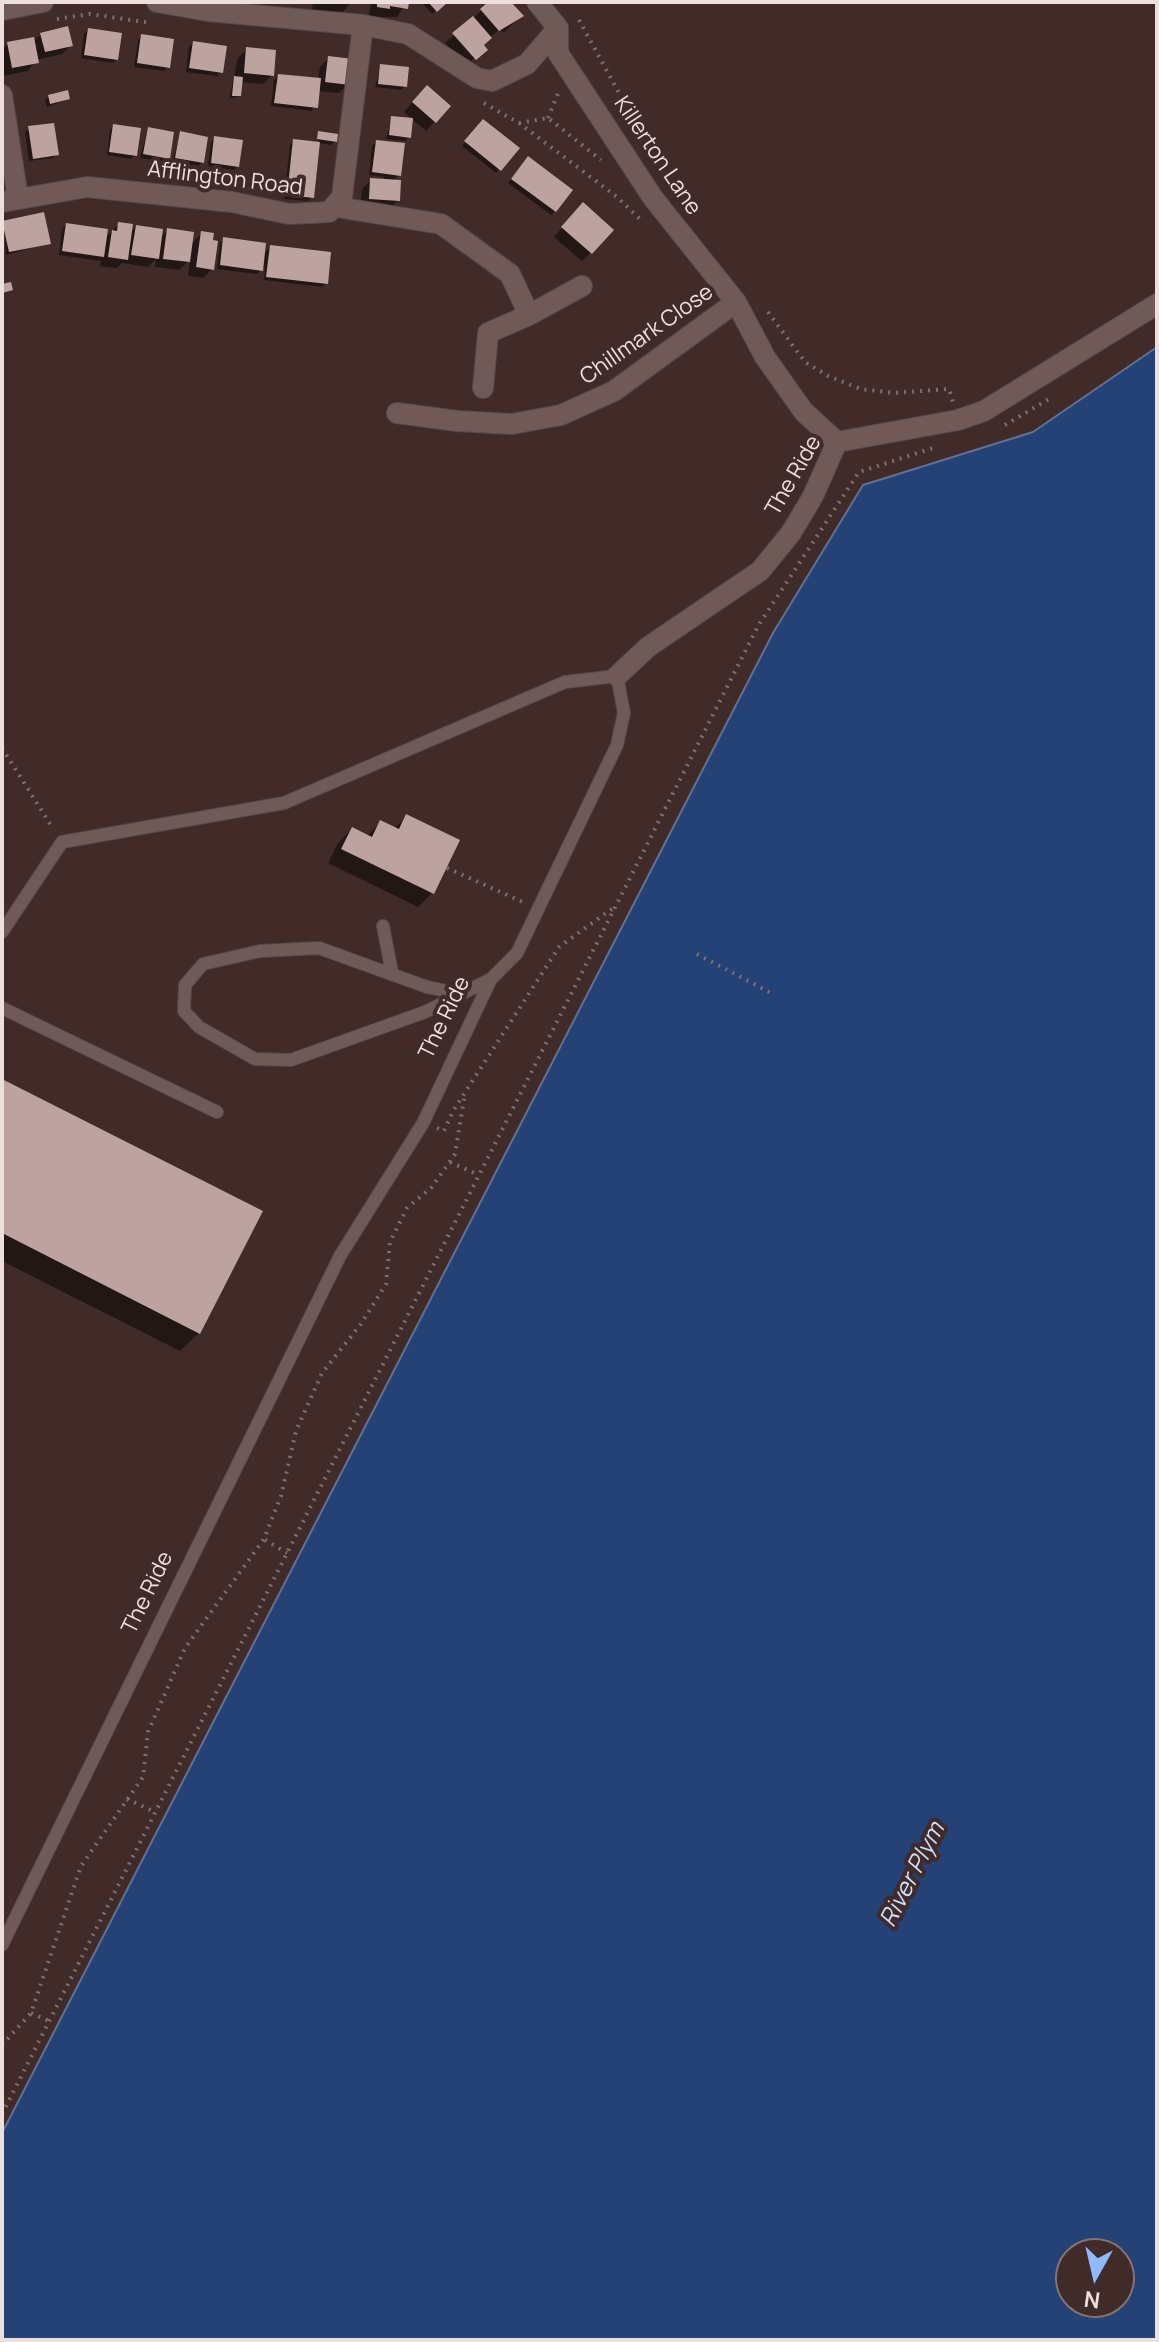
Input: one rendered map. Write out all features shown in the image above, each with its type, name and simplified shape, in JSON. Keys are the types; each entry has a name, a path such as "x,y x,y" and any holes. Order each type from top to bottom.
{"street":[{"path":"157,2 304,11 408,34 477,78 492,81 527,64 558,28"},
{"name":"Killerton Lane","path":"537,2 558,28 558,53 653,198 736,302 765,357 804,412 837,442"},
{"path":"2,10 45,11"},
{"path":"363,25 342,197 337,207 441,224 510,274 529,315"},
{"name":"Afflington Road","path":"2,95 10,200 87,187 232,202 289,214 314,215 337,207"},
{"path":"483,388 488,333 582,286"},
{"name":"Chillmark Close","path":"397,413 512,424 561,415 614,391 736,302"},
{"name":"The Ride","path":"617,676 648,647 760,571 791,533 813,496 837,442 958,420 984,411 1157,304"}],"lane":[{"path":"2,932 62,842 284,803 565,682 617,676"},
{"name":"The Ride","path":"2,1945 340,1256 423,1123 491,979 517,953 617,745 624,713 617,676"},
{"path":"383,926 392,973"},
{"path":"456,993 319,948 260,951 203,964 185,985 184,1011 199,1027 255,1059 291,1060 425,1012 456,993 491,979"},
{"path":"2,1008 217,1112"}],"path":[{"path":"45,11 154,23"},
{"path":"573,12 685,204"},
{"path":"475,98 496,106 519,123 617,197 653,231"},
{"path":"519,123 548,118 604,162"},
{"path":"765,309 805,362 828,376 861,389 894,393 949,389 958,420"},
{"path":"994,428 1054,395"},
{"path":"2,2114 758,626 859,472 950,443"},
{"path":"2,748 62,842"},
{"path":"447,868 538,909"},
{"path":"423,1123 444,1131 559,947 615,907"},
{"path":"697,954 771,993"},
{"path":"2,2045 31,2013 81,1866 143,1777 148,1732 161,1695 185,1648 264,1539 281,1496 296,1431 322,1373 361,1324 386,1284 390,1242 407,1208 432,1187 455,1154 465,1093"},
{"path":"450,1162 479,1175"},
{"path":"264,1539 287,1553"},
{"path":"127,1799 155,1812"},
{"path":"31,2013 49,2021"}],"water":[{"name":"River Plym","path":"1157,347 1157,2340 2,2340 2,2133 773,633 863,485 1033,432"}],"building":[{"path":"377,2 409,2 408,9 390,6 390,9 377,7"},
{"path":"428,2 448,2 437,12"},
{"path":"488,2 511,2 524,16 499,31 480,9"},
{"path":"473,16 492,38 484,45 488,50 476,60 452,33"},
{"path":"68,26 73,46 45,52 40,33"},
{"path":"88,28 122,33 118,60 84,55"},
{"path":"141,34 174,39 170,68 137,63"},
{"path":"34,37 39,63 12,68 7,42"},
{"path":"193,41 227,46 223,73 189,68"},
{"path":"246,47 276,50 274,76 244,73"},
{"path":"328,56 353,59 350,85 325,82"},
{"path":"380,64 409,67 407,87 378,84"},
{"path":"278,74 321,78 318,108 274,103"},
{"path":"234,76 243,77 241,96 232,96"},
{"path":"427,85 451,106 436,123 412,102"},
{"path":"68,90 70,99 50,104 48,95"},
{"path":"391,116 413,118 411,138 389,135"},
{"path":"483,119 520,148 501,171 464,141"},
{"path":"54,123 59,155 33,159 28,126"},
{"path":"113,124 141,128 137,156 109,152"},
{"path":"148,127 174,132 170,159 143,154"},
{"path":"180,131 208,137 204,163 175,158"},
{"path":"318,131 338,134 337,142 317,139"},
{"path":"214,136 243,140 239,167 211,163"},
{"path":"293,139 320,142 314,198 287,195"},
{"path":"376,140 405,143 401,176 372,172"},
{"path":"528,156 573,190 556,212 511,179"},
{"path":"370,178 401,180 400,201 369,199"},
{"path":"583,202 614,230 592,254 561,227"},
{"path":"44,212 51,244 9,252 2,221"},
{"path":"118,222 133,224 128,260 108,257 112,230 117,231"},
{"path":"66,223 108,229 104,257 62,251"},
{"path":"136,225 163,229 159,259 131,255"},
{"path":"167,228 194,232 190,262 163,259"},
{"path":"201,231 214,233 213,240 218,241 214,270 196,267"},
{"path":"223,237 266,243 263,271 220,265"},
{"path":"270,245 331,252 328,284 266,277"},
{"path":"11,282 13,290 2,293 2,284"},
{"path":"406,814 460,840 434,894 341,849 352,827 372,837 380,820 399,829"},
{"path":"2,1079 263,1211 200,1334 2,1233"}]}
